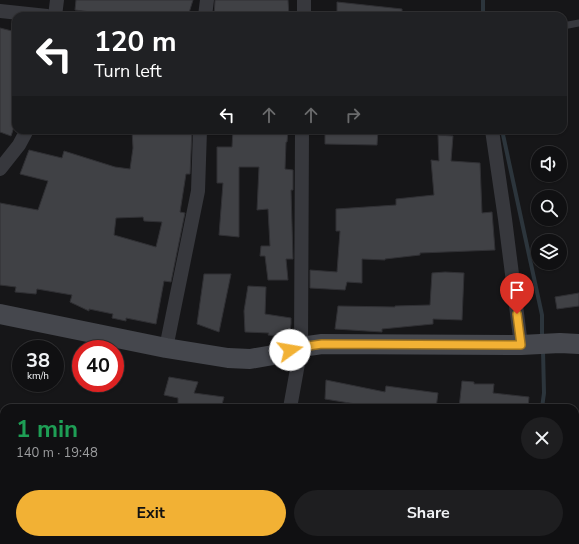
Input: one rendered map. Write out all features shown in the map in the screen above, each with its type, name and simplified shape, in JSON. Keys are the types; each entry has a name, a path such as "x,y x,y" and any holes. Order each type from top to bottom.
{"street":[{"path":"56,12 57,0"},
{"path":"206,12 207,0"},
{"path":"304,0 304,12"},
{"path":"0,11 12,12"},
{"path":"0,169 19,145 25,134"},
{"path":"166,348 198,191 200,134"},
{"path":"291,404 301,347 302,134"},
{"path":"493,134 525,345"},
{"path":"0,314 166,348 228,358 250,359 279,354 301,347 322,344 525,345 570,343"}],"lane":[{"path":"567,25 579,23"}],"building":[{"path":"76,0 193,0 189,12 91,12 75,10"},
{"path":"215,0 288,0 289,12 214,12"},
{"path":"337,2 402,9 402,12 337,12"},
{"path":"0,28 12,31 12,133 11,136 0,132"},
{"path":"132,134 192,134 190,174 186,174 180,212 185,213 171,282 164,281 156,324 126,318 126,321 112,318 113,314 89,309 89,311 70,302 72,295 37,289 36,294 15,292 16,287 0,285 0,203 38,210 48,181 20,174 29,150 62,158 64,151 115,167 130,169 133,148","holes":["143,217 144,221 162,222 156,247 114,235 116,218"]},
{"path":"233,134 288,134 285,169 293,170 293,190 291,190 293,259 286,259 288,280 268,280 265,256 260,256 261,246 270,246 268,209 257,210 259,167 239,167 239,237 219,235 223,183 217,183 217,147 232,147"},
{"path":"325,134 378,134 377,145 325,144"},
{"path":"438,135 453,136 451,161 480,163 482,213 492,212 495,250 420,253 420,255 385,260 362,259 362,283 347,282 345,290 310,288 310,270 337,272 340,231 336,231 336,209 396,205 396,199 434,195 431,160 439,161"},
{"path":"432,273 464,273 462,320 433,319 433,324 382,329 382,332 335,329 338,306 395,307 430,305"},
{"path":"204,274 231,274 219,332 197,324"},
{"path":"248,286 266,287 265,314 291,318 289,337 268,335 269,333 245,332 244,311"},
{"path":"579,293 579,306 557,309 555,297"},
{"path":"169,377 198,382 194,393 224,397 222,404 178,404 178,398 164,395"},
{"path":"326,380 385,392 386,386 438,393 437,404 356,404 325,399"},
{"path":"462,381 474,382 474,384 494,384 493,393 529,397 528,404 459,404"}],"waterway":[{"path":"483,0 483,12"},
{"path":"503,134 542,315 542,339"},
{"path":"543,350 544,393 543,404"}],"route":[{"path":"290,350 322,344 521,345 517,314"}]}
